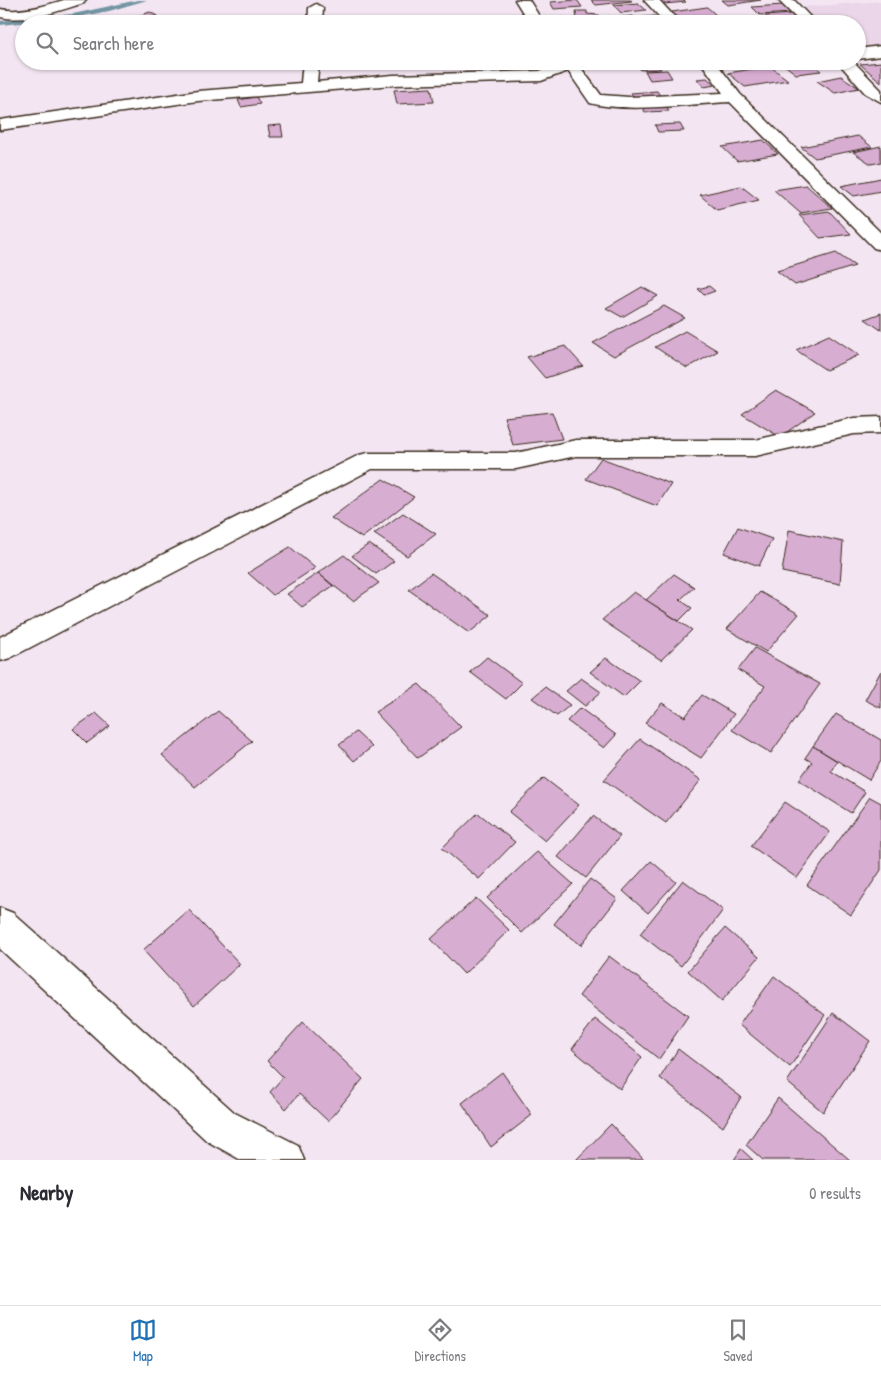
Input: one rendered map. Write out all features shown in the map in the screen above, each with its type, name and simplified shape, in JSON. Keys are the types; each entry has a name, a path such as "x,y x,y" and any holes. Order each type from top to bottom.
{"street":[{"path":"0,13 10,15 43,12 80,0"},
{"path":"522,0 531,15"},
{"path":"651,0 665,15"},
{"path":"785,0 802,15"},
{"path":"316,8 316,15"},
{"path":"866,53 881,51"},
{"path":"308,86 310,70"},
{"path":"0,125 198,96 393,80 541,76 554,70"},
{"path":"575,70 596,100 628,102 734,97"},
{"path":"714,70 734,97 881,244"},
{"path":"852,70 871,90 881,97"},
{"path":"0,650 368,461 516,461 576,448 755,448 854,426 881,425"},
{"path":"0,926 221,1127 283,1160"}],"shaded area":[{"path":"881,1 881,47 866,48 866,15 812,15 804,7"}],"building":[{"path":"577,0 582,7 554,9 550,2"},
{"path":"591,0 631,0 632,1 596,5"},
{"path":"660,0 684,0 686,2 664,4"},
{"path":"722,0 761,0 728,5"},
{"path":"638,3 646,10 621,13 614,5"},
{"path":"783,5 791,13 760,15 752,7"},
{"path":"707,7 716,15 676,15 672,12"},
{"path":"576,11 587,11 587,14 599,15 576,15"},
{"path":"150,12 155,15 141,15"},
{"path":"881,62 881,82 866,69 866,63"},
{"path":"667,70 672,78 650,80 645,71"},
{"path":"746,70 775,70 788,80 745,87 728,73"},
{"path":"791,70 821,71 796,74"},
{"path":"841,76 859,88 835,93 817,81"},
{"path":"707,78 715,85 704,87 697,79"},
{"path":"431,88 434,102 397,104 394,90"},
{"path":"657,91 661,97 634,98 631,93"},
{"path":"256,97 260,104 241,107 238,100"},
{"path":"665,104 669,111 645,112 641,106"},
{"path":"680,124 684,131 658,132 655,125"},
{"path":"281,125 283,137 270,137 268,126"},
{"path":"858,136 872,147 815,158 801,147"},
{"path":"763,140 778,154 737,161 722,147"},
{"path":"881,146 881,162 871,164 853,152"},
{"path":"881,178 881,191 854,196 841,186"},
{"path":"806,185 832,208 800,213 774,190"},
{"path":"741,186 759,200 717,210 700,195"},
{"path":"829,211 851,234 820,238 799,215"},
{"path":"836,253 855,266 795,285 777,271"},
{"path":"709,286 715,291 704,295 698,289"},
{"path":"642,287 658,296 622,317 606,308"},
{"path":"664,306 685,318 614,356 593,343"},
{"path":"881,313 881,330 865,319"},
{"path":"685,331 718,351 687,368 655,347"},
{"path":"829,335 859,355 826,370 796,350"},
{"path":"565,346 583,366 545,378 527,357"},
{"path":"776,390 815,412 780,437 742,414"},
{"path":"552,412 562,439 513,445 504,417"},
{"path":"601,458 671,484 657,506 586,479"},
{"path":"383,479 414,497 362,538 331,518"},
{"path":"403,513 436,534 407,556 374,534"},
{"path":"738,527 772,539 759,566 724,553"},
{"path":"789,530 843,542 840,584 782,572"},
{"path":"369,544 394,561 376,574 352,556"},
{"path":"290,547 315,568 273,595 248,573"},
{"path":"344,555 379,583 353,601 318,573"},
{"path":"318,573 333,586 302,607 287,594"},
{"path":"431,573 491,615 469,633 409,590"},
{"path":"674,574 694,587 680,600 692,608 679,621 646,600"},
{"path":"634,592 692,630 661,660 602,620"},
{"path":"760,592 799,614 766,652 727,629"},
{"path":"755,648 820,684 771,753 732,730 765,686 738,670"},
{"path":"487,657 522,683 506,699 470,672"},
{"path":"606,658 640,681 624,697 590,672"},
{"path":"881,671 881,708 865,700"},
{"path":"581,678 601,692 585,706 566,691"},
{"path":"419,684 461,727 418,758 375,712"},
{"path":"545,687 570,705 557,716 532,698"},
{"path":"702,695 734,714 701,758 645,723 662,703 685,717"},
{"path":"580,708 616,735 604,748 567,721"},
{"path":"218,711 252,741 195,787 162,755"},
{"path":"96,713 110,726 87,743 73,729"},
{"path":"836,714 881,740 881,761 869,780 813,746"},
{"path":"356,732 372,747 354,761 339,745"},
{"path":"640,739 701,780 666,823 604,780"},
{"path":"813,746 837,761 831,771 865,792 851,813 799,780 812,762 805,758"},
{"path":"544,778 579,805 545,841 509,812"},
{"path":"870,797 881,803 881,870 851,915 807,885"},
{"path":"785,802 830,832 797,878 751,846"},
{"path":"478,813 515,842 479,879 442,848"},
{"path":"593,816 620,836 586,878 558,857"},
{"path":"537,852 573,884 522,933 487,898"},
{"path":"651,861 676,882 648,913 623,891"},
{"path":"590,879 617,899 581,945 554,924"},
{"path":"683,880 723,910 681,966 640,934"},
{"path":"476,898 509,930 464,974 431,939"},
{"path":"189,910 240,964 194,1006 143,950"},
{"path":"725,928 759,957 722,1001 688,971"},
{"path":"609,956 688,1016 659,1059 579,996"},
{"path":"774,976 825,1015 790,1067 739,1025"},
{"path":"833,1013 870,1041 823,1112 787,1082"},
{"path":"595,1019 642,1057 620,1089 572,1049"},
{"path":"303,1022 363,1079 328,1121 299,1094 286,1109 270,1092 283,1077 267,1061"},
{"path":"678,1049 741,1097 723,1127 660,1078"},
{"path":"502,1072 532,1115 491,1147 462,1103"},
{"path":"778,1098 850,1160 763,1160 746,1145"},
{"path":"611,1124 644,1160 576,1160"},
{"path":"741,1149 753,1160 734,1160"}],"waterway":[{"path":"78,15 144,0"},
{"path":"0,23 15,22"}]}
